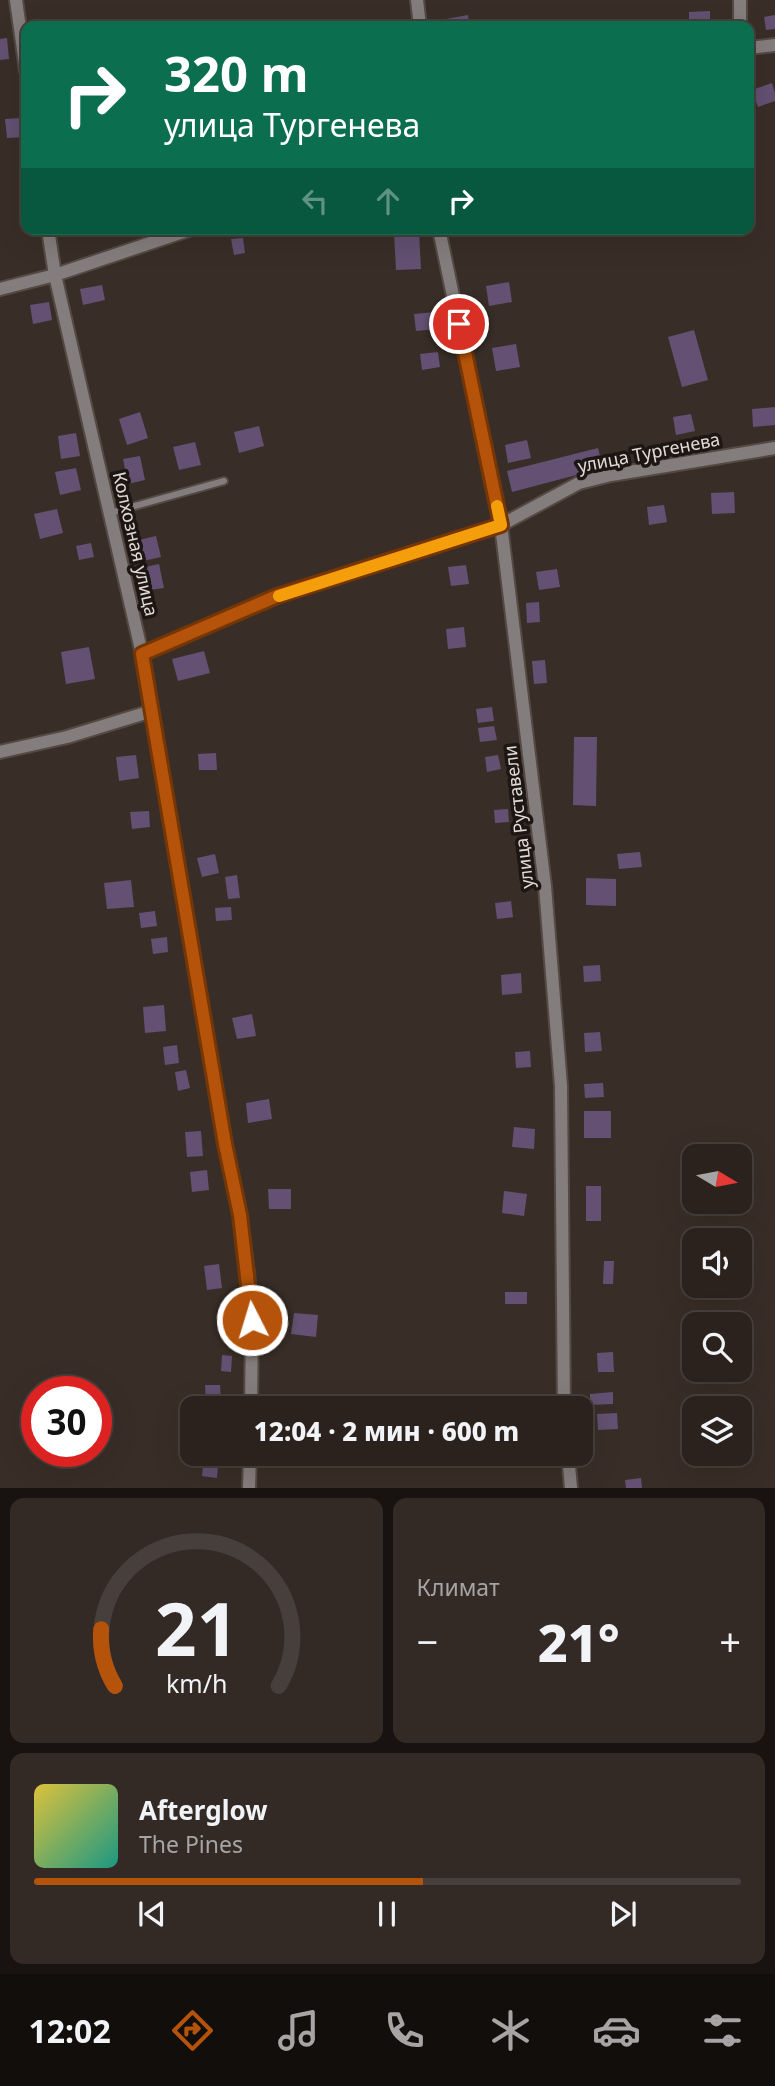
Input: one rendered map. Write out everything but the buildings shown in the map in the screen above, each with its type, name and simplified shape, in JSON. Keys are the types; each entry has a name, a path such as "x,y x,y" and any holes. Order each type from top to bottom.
{"street":[{"path":"16,0 21,36"},
{"path":"417,0 419,21"},
{"path":"740,0 740,21"},
{"path":"754,47 775,45"},
{"name":"Колхозная улица","path":"49,235 55,275 142,654 152,711 243,1238 252,1320 251,1396"},
{"path":"0,289 55,275 174,235"},
{"name":"улица Руставели","path":"440,235 501,525 545,886 561,1086 564,1396"},
{"name":"улица Тургенева","path":"142,654 277,596 501,525 579,484 611,475 775,448"},
{"path":"0,752 67,737 152,711"},
{"path":"249,1488 250,1466"},
{"path":"569,1466 570,1488"}],"lane":[{"path":"110,513 224,481"}],"slow traffic":[{"path":"279,596 501,525 497,506"}],"route":[{"path":"252,1320 240,1215 225,1144 142,654 277,596 501,525 459,324"}]}
